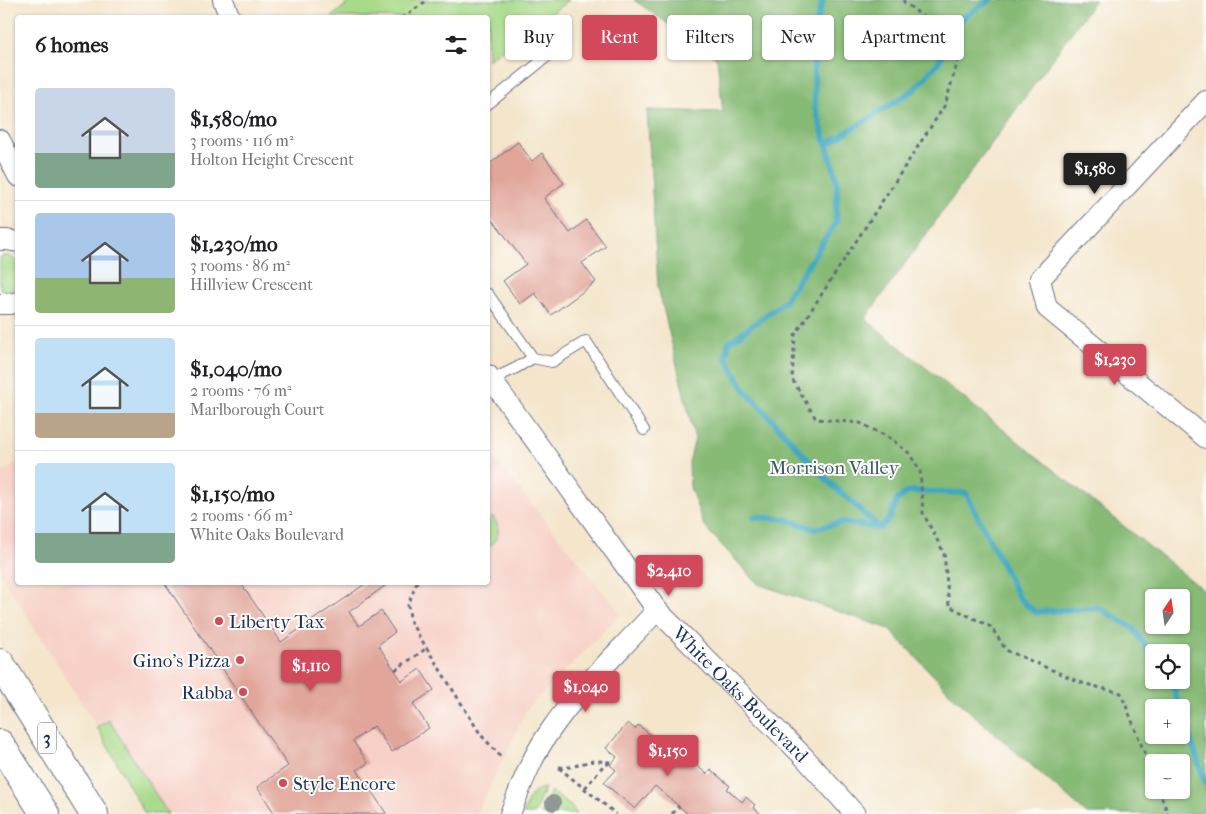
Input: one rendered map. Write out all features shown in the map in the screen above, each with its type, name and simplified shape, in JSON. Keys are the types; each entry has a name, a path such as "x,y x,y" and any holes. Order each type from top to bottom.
{"main road":[{"name":"3","path":"0,663 94,814"},
{"name":"3","path":"0,744 45,814"}],"street":[{"path":"223,0 229,15"},
{"path":"1206,101 1040,279 1047,308 1206,438"},
{"path":"0,140 15,170"},
{"path":"0,240 15,241"},
{"path":"0,304 15,303"},
{"name":"White Oaks Boulevard","path":"490,378 657,610 804,757 855,814"},
{"path":"510,814 531,763 549,732 570,705 657,610"}],"lane":[{"path":"490,102 543,60"},
{"path":"490,297 533,358"},
{"path":"490,377 516,368 533,358 552,362 586,341 644,430"}],"path":[{"path":"406,15 428,0"},
{"path":"904,0 904,2 962,47 945,105 795,335 792,379 816,419 860,423 890,438 909,453 920,470 923,513 944,553 949,606 991,627 1006,650 1082,683 1121,693 1145,755"},
{"path":"416,585 415,590 409,598 408,614 411,623 482,735 502,758"},
{"path":"395,670 427,648"},
{"path":"585,788 603,766 612,762 595,761 576,765 570,769 559,767 616,814"},
{"path":"1162,799 1168,814"},
{"path":"672,814 679,806"}],"shaded area":[{"path":"490,452 621,614 526,710 476,814 145,814 97,727 0,573 0,475 15,464 15,585 490,585"}],"green space":[{"path":"352,0 569,0 549,15 505,15 505,47 490,59 490,15 333,15"},
{"name":"Morrison Valley","path":"634,0 1095,0 865,319 1206,592 1206,814 1087,814 958,701 889,629 758,584 704,526 690,487 689,462 695,439 658,287 647,110 723,112 717,60 752,60 752,15 667,15 667,23"},
{"path":"9,256 15,260 15,288 11,291 0,290 0,257"},
{"path":"493,517 498,533 490,546 490,519"},
{"path":"109,720 168,814 145,814 97,727"},
{"path":"545,788 534,814 523,814 528,800 533,793"},
{"path":"551,791 573,808 576,814 541,814"}],"building":[{"path":"518,142 532,161 542,153 564,183 544,198 570,233 586,220 606,246 582,263 596,282 551,315 535,293 520,304 503,281 526,264 493,220 490,222 490,163"},
{"path":"166,585 242,585 281,642 364,585 386,585 349,612 359,626 381,611 395,632 378,645 402,681 420,669 434,690 413,704 429,728 392,752 374,726 353,741 368,763 357,770 386,813 275,814 257,787 288,766"},
{"path":"628,723 635,729 638,725 657,740 654,744 667,755 670,752 679,760 688,750 697,757 692,762 707,774 711,770 730,786 727,789 742,802 746,797 761,814 688,814 655,786 635,809 604,783 616,770 610,765 617,757 606,748"}],"waterway":[{"path":"823,0 813,34 815,107 837,179 836,222 784,302 728,343 726,358 744,389 825,478 880,528 890,518 897,500 909,491 966,493 1019,598 1035,612 1099,608 1133,628 1145,646"},
{"path":"826,145 914,90 938,63 962,18 990,0"},
{"path":"754,517 786,519 814,529 843,522 880,528"},
{"path":"1174,689 1177,699"},
{"path":"1190,737 1206,785"}],"place":[{"name":"Liberty Tax","path":"219,621"},
{"name":"Gino's Pizza","path":"240,660"},
{"name":"Rabba","path":"243,692"},
{"name":"Style Encore","path":"283,783"}]}
